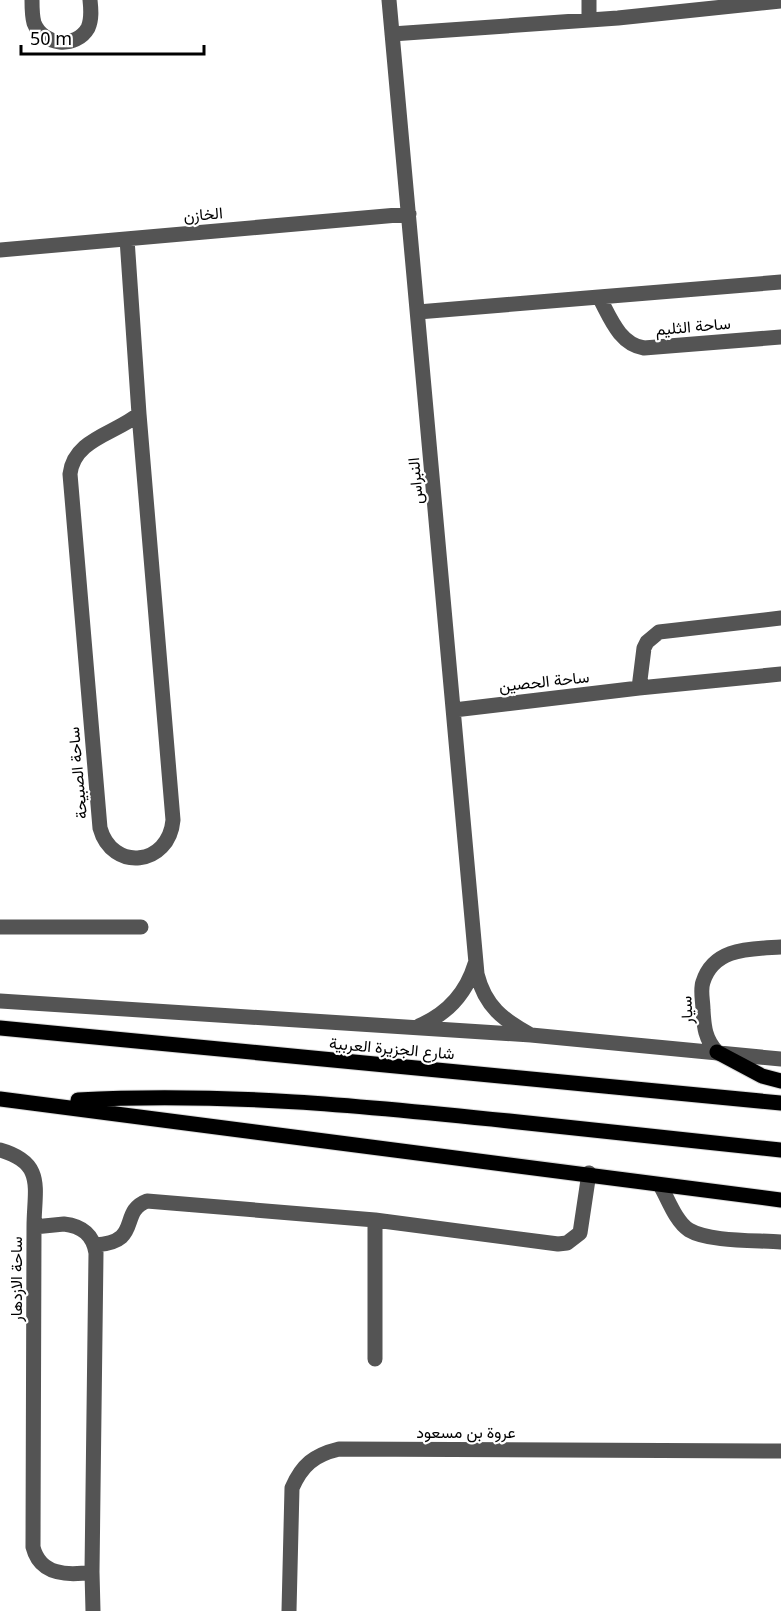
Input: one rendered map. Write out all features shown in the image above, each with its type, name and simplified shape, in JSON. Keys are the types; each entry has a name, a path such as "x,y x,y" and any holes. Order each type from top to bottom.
{"main road":[{"name":"شارع الجزيرة العربية","path":"0,1028 781,1103"},
{"path":"717,1052 762,1076 781,1081"},
{"path":"39,1102 154,1097 246,1098 339,1103 781,1150"},
{"path":"0,1099 39,1102 589,1173 661,1187 781,1200"}],"street":[{"path":"32,0 33,18 38,30 49,39 62,42 77,38 88,28 91,13 90,0"},
{"name":"النبراس","path":"389,0 476,958 481,988 488,1002 508,1023 531,1035"},
{"path":"589,0 589,20"},
{"path":"392,34 589,20 781,1"},
{"name":"الخازن","path":"0,250 409,214"},
{"name":"ساحة الصبيحة","path":"127,239 139,414 173,820 172,830 163,847 147,857 128,858 107,843 100,828 70,474 71,462 77,452 139,414"},
{"path":"418,312 781,282"},
{"name":"ساحة الثليم","path":"599,297 621,336 635,346 644,348 781,337"},
{"path":"639,688 644,648 647,642 659,632 781,618"},
{"name":"ساحة الحصين","path":"454,710 781,674"},
{"path":"0,927 141,927"},
{"name":"سيار","path":"717,1052 711,1046 705,1030 702,983 712,965 728,953 781,947"},
{"name":"النبراس","path":"415,1027 433,1020 449,1008 471,977 476,958"},
{"name":"شارع الجزيرة العربية","path":"0,1000 531,1035 781,1059"},
{"path":"0,1150 26,1161 35,1174 34,1227"},
{"path":"93,1611 94,1245 112,1243 122,1237 135,1208 147,1201 375,1220 558,1244 567,1243 580,1233 589,1173"},
{"path":"661,1187 688,1230 710,1236 781,1242"},
{"path":"375,1220 375,1359"},
{"name":"ساحة الازدهار","path":"92,1572 60,1573 48,1569 35,1557 33,1547 34,1227 72,1225 86,1232 94,1245"},
{"name":"عروة بن مسعود","path":"289,1611 292,1488 298,1474 308,1461 322,1453 339,1449 781,1451"}]}
